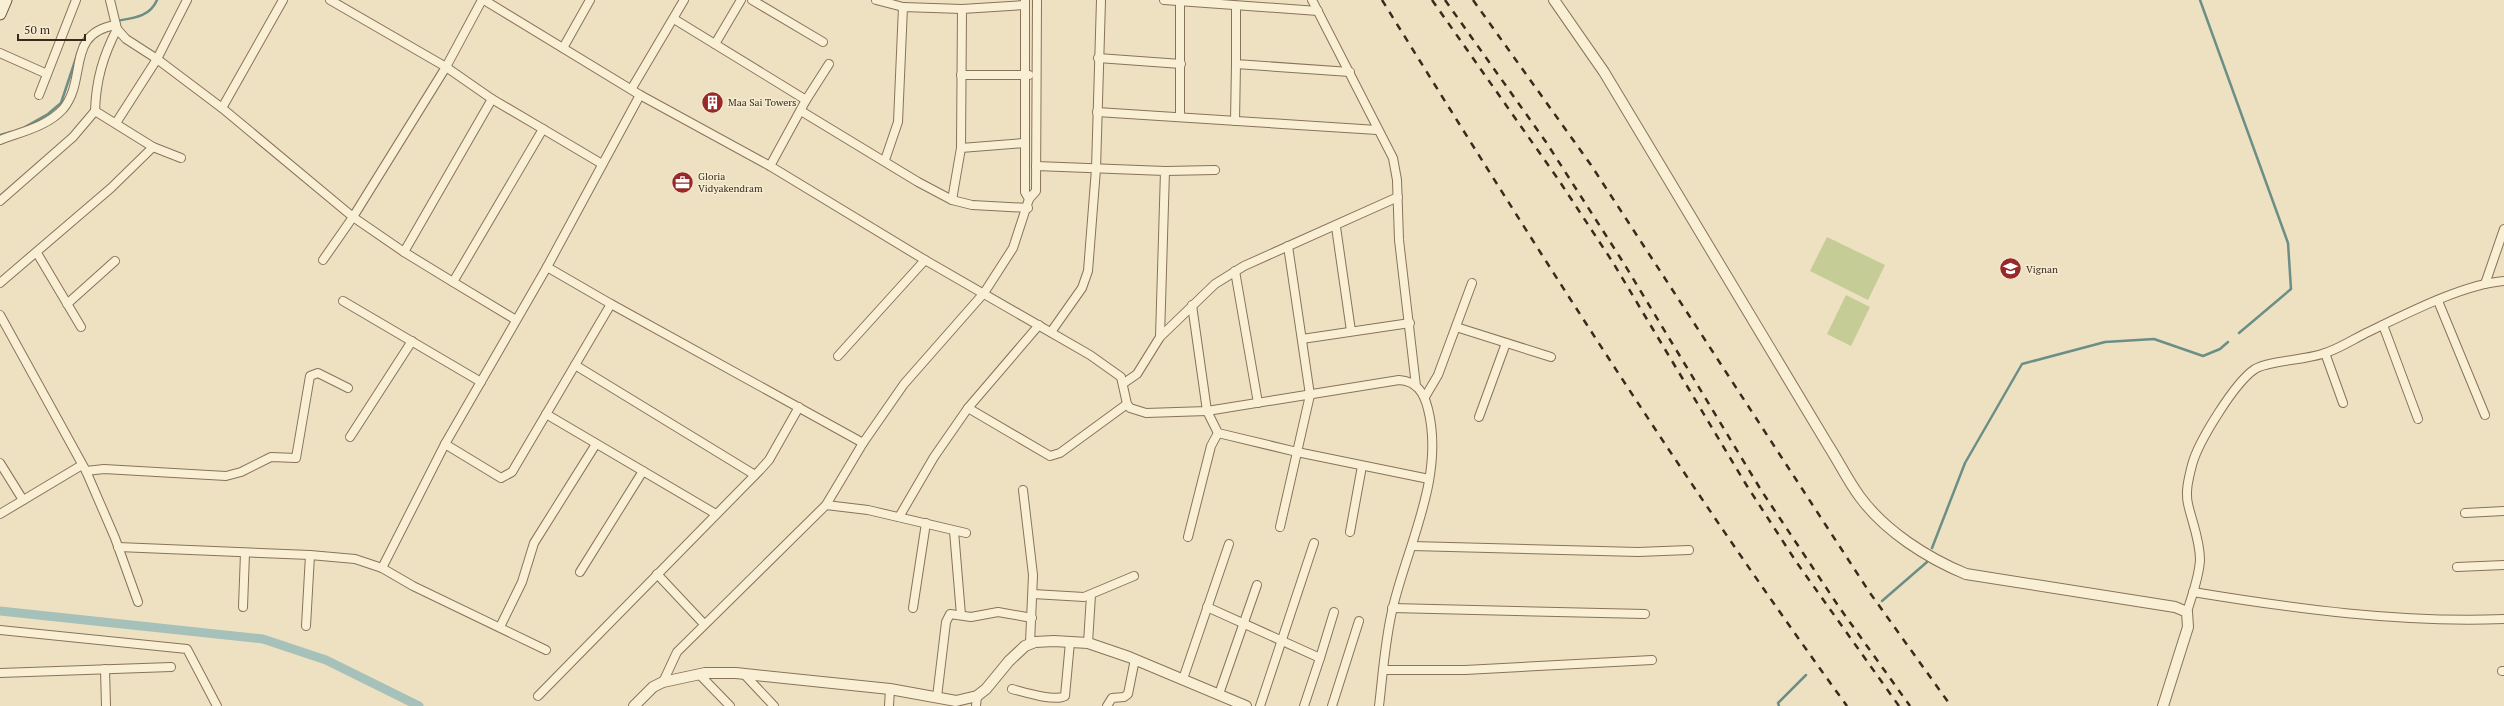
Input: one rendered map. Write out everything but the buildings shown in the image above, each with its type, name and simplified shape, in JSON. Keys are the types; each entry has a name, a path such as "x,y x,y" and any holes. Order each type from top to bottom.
{"main road":[{"path":"0,14 6,0"}],"street":[{"path":"39,94 76,0"},
{"path":"110,0 115,24 126,40 157,59 222,108 353,217 404,252 516,320"},
{"path":"116,123 157,59 187,0"},
{"path":"222,108 282,0"},
{"path":"330,0 446,67 492,99 602,164"},
{"path":"324,260 353,217 446,67 483,0 632,88 640,95 770,166 925,260 1051,332 1117,373 1124,383 1127,404 1137,411 1146,413 1207,411 1400,380 1410,380 1424,397 1433,440 1429,479 1412,546 1392,608 1379,706"},
{"path":"563,48 590,0"},
{"path":"632,88 684,0"},
{"path":"715,44 741,0"},
{"path":"752,0 823,42"},
{"path":"876,0 903,7 962,9 1025,3 1024,143 1025,192 1029,199"},
{"path":"663,682 677,652 826,505 863,442 904,384 984,294 1013,248 1028,208 1029,199 1036,191 1037,0"},
{"path":"1051,332 1082,288 1085,281 1096,168 1098,58 1102,0"},
{"path":"1164,0 1318,11"},
{"path":"1312,0 1350,72 1377,130 1393,158 1398,197 1399,240 1410,324 1416,386"},
{"path":"1554,0 1604,72 1828,445 1860,497 1872,511 1896,532 1942,564 1966,574 2175,607 2187,612"},
{"path":"1180,1 1180,117"},
{"path":"1235,120 1236,6"},
{"path":"885,160 898,122 903,7"},
{"path":"952,200 961,148 962,9"},
{"path":"674,19 806,100"},
{"path":"0,201 73,137 95,110 98,78 103,56 115,24"},
{"path":"0,140 40,124 63,108 76,83 80,57 86,41 96,30 115,24"},
{"path":"0,53 47,74"},
{"path":"1098,58 1181,64"},
{"path":"770,166 806,100 829,64"},
{"path":"1236,64 1350,72"},
{"path":"962,75 1037,75"},
{"path":"382,568 445,444 547,267 640,95"},
{"path":"404,252 492,99"},
{"path":"95,110 153,147 181,158"},
{"path":"801,111 885,160 918,182 952,200 972,206 1028,208"},
{"path":"1097,112 1377,130"},
{"path":"453,282 543,129"},
{"path":"961,148 1024,143"},
{"path":"0,283 111,188 153,147"},
{"path":"1036,166 1165,171 1215,170"},
{"path":"1160,337 1165,171"},
{"path":"1124,383 1137,374 1160,337 1214,284 1235,271 1288,246 1336,227 1398,197"},
{"path":"1336,227 1351,331"},
{"path":"2485,284 2504,229"},
{"path":"1280,527 1310,395 1288,246"},
{"path":"37,252 81,326"},
{"path":"838,356 925,260"},
{"path":"67,304 115,261"},
{"path":"547,267 863,442"},
{"path":"1235,271 1258,403"},
{"path":"2163,706 2188,627 2187,612 2200,559 2188,503 2187,488 2192,464 2208,430 2242,381 2254,370 2263,365 2298,361 2325,353 2383,325 2438,302 2485,284 2504,282"},
{"path":"1424,397 1438,375 1472,283"},
{"path":"343,301 481,382"},
{"path":"2438,302 2485,415"},
{"path":"445,444 500,478 505,477 512,472 612,304"},
{"path":"1192,305 1207,411 1218,433 1297,452 1429,479"},
{"path":"0,315 84,468 118,547 138,602"},
{"path":"1302,339 1410,324"},
{"path":"899,517 934,457 968,408 1039,325"},
{"path":"2383,325 2418,419"},
{"path":"1456,327 1551,357"},
{"path":"350,437 412,341"},
{"path":"1479,417 1506,343"},
{"path":"2325,353 2343,403"},
{"path":"575,365 755,475"},
{"path":"0,514 23,500 84,468 226,476 241,472 271,457 296,458 310,376 318,373 348,388"},
{"path":"968,408 1050,456 1060,454 1127,404"},
{"path":"538,696 769,460 799,407"},
{"path":"546,414 716,514"},
{"path":"1188,537 1211,446 1218,433"},
{"path":"500,628 522,582 534,543 596,444"},
{"path":"0,463 23,500"},
{"path":"1350,532 1362,466"},
{"path":"580,572 643,471"},
{"path":"1023,490 1031,543 1033,594 1030,643"},
{"path":"826,505 868,510 966,533"},
{"path":"2465,512 2504,511"},
{"path":"913,608 926,523"},
{"path":"954,531 961,615"},
{"path":"1260,706 1283,642 1314,543"},
{"path":"1183,679 1229,544"},
{"path":"1412,546 1638,552 1689,550"},
{"path":"118,547 310,555 355,559 382,568 413,586 546,650"},
{"path":"243,607 245,553"},
{"path":"306,626 310,555"},
{"path":"2457,567 2504,565"},
{"path":"657,574 704,624"},
{"path":"1033,594 1075,598 1091,596 1134,576"},
{"path":"1220,694 1257,585"},
{"path":"2193,592 2306,609 2445,621 2504,619"},
{"path":"1088,642 1091,596"},
{"path":"1207,607 1320,658"},
{"path":"1392,608 1645,614"},
{"path":"937,697 946,622 950,614 971,617 998,612 1032,618"},
{"path":"1304,706 1334,612"},
{"path":"1332,706 1359,620"},
{"path":"0,630 187,649 217,706"},
{"path":"1012,690 1037,696 1058,698 1066,696 1070,642"},
{"path":"634,706 653,687 663,682 699,674 744,674 890,689 956,701 976,701 1009,661 1030,643 1070,642 1088,642 1135,659 1243,705"},
{"path":"1107,706 1112,698 1124,697 1128,694 1135,659"},
{"path":"1384,670 1465,670 1652,660"},
{"path":"0,673 171,667"},
{"path":"105,669 106,706"},
{"path":"699,674 730,706"},
{"path":"744,674 774,706"},
{"path":"889,706 890,689"}],"green space":[{"path":"1827,237 1885,265 1868,300 1810,271"},
{"path":"1846,295 1870,307 1851,346 1827,334"}],"waterway":[{"path":"116,21 140,16 150,10 157,0"},
{"path":"2200,0 2288,243 2291,289 2239,333"},
{"path":"25,127 48,114 61,103 81,43"},
{"path":"0,135 11,132"},
{"path":"1932,548 1965,463 2022,364 2105,342 2154,339 2203,356 2220,349 2228,342"},
{"path":"1882,601 1927,562"},
{"path":"0,611 263,639 326,660 419,706"},
{"path":"1779,706 1778,703 1806,675"}],"railway":[{"path":"1382,0 1494,180 1608,358 1725,533 1847,706"},
{"path":"1432,0 1558,179 1612,261 1747,486 1797,563 1899,706"},
{"path":"1445,0 1546,142 1623,262 1761,490 1839,607 1910,706"},
{"path":"1473,0 1591,165 1870,593 1951,706"}],"place":[{"name":"Maa Sai Towers","path":"712,102"},
{"name":"Gloria Vidyakendram","path":"682,182"},
{"name":"Vignan","path":"2010,269"}]}
